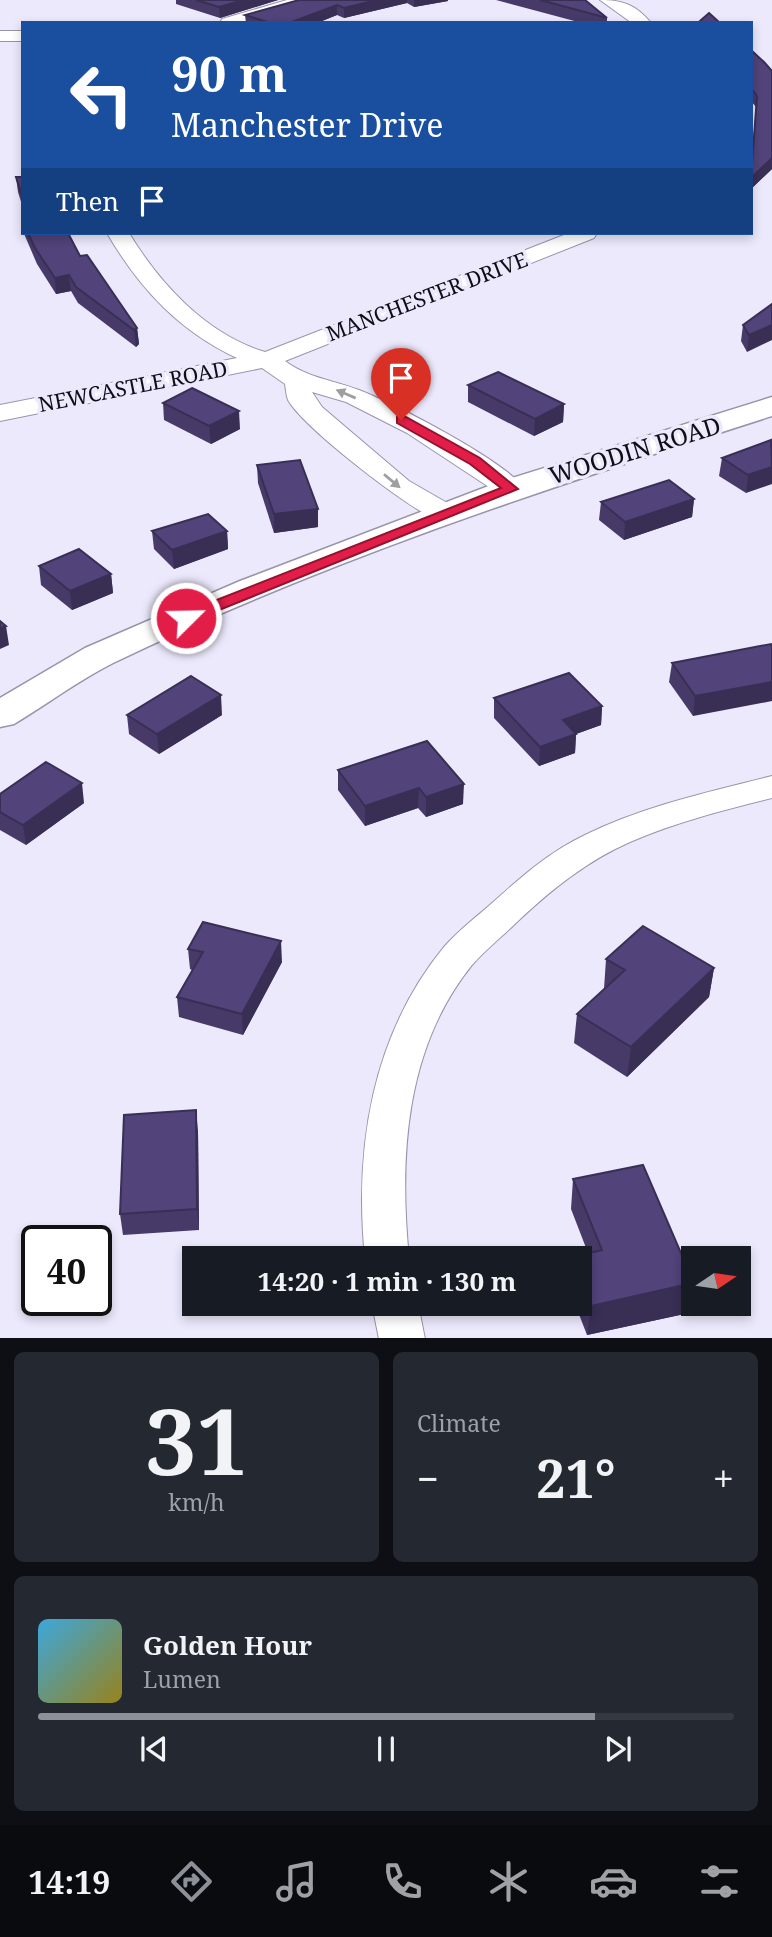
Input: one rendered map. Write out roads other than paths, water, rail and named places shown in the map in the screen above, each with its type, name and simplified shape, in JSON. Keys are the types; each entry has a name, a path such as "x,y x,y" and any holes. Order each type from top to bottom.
{"street":[{"path":"235,21 305,0"},
{"path":"608,0 624,7 641,21"},
{"path":"0,36 21,36"},
{"path":"119,235 128,251 164,297 192,324 244,353 266,360 297,380 331,387 423,431 475,461 511,489"},
{"name":"MANCHESTER DRIVE","path":"266,360 542,253 582,235"},
{"name":"NEWCASTLE ROAD","path":"0,413 266,360"},
{"path":"297,380 300,398 313,412 399,487 446,514"},
{"name":"WOODIN ROAD","path":"0,715 97,656 253,589 511,489 772,406"},
{"path":"386,1246 381,1209 384,1131 395,1076 415,1027 455,960 547,873 597,843 692,807 772,787"},
{"path":"397,1316 402,1338"}]}
